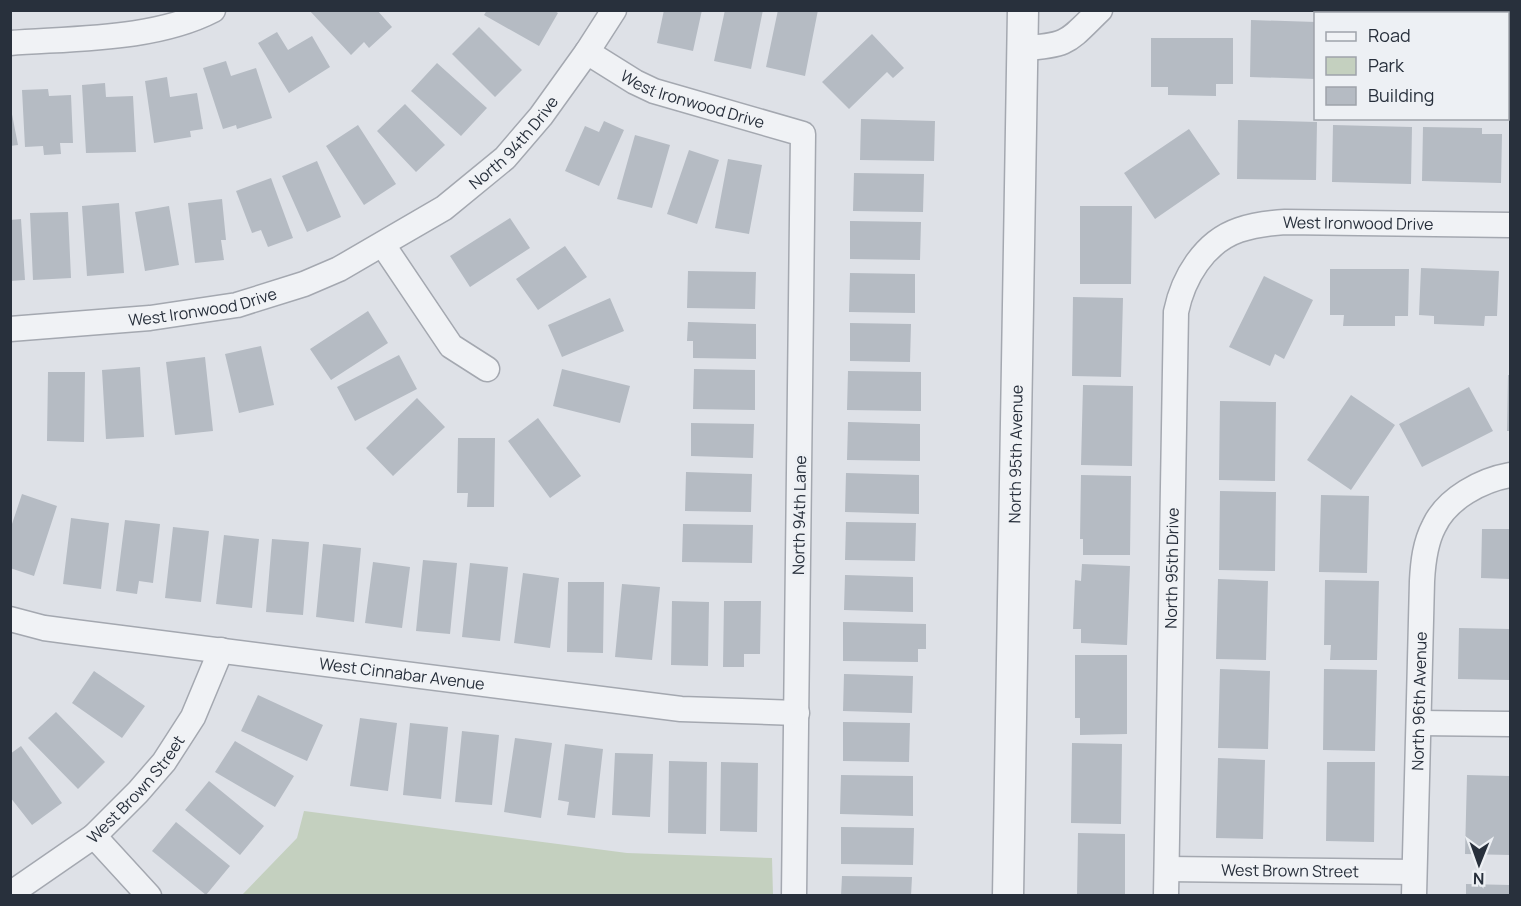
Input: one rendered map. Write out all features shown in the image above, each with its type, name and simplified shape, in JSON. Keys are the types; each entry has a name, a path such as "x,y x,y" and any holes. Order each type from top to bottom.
{"street":[{"path":"10,44 124,34 163,27 213,10"},
{"name":"North 94th Drive","path":"383,245 444,208 505,158 541,116 614,10"},
{"name":"North 95th Avenue","path":"1008,896 1023,10"},
{"path":"1023,48 1053,46 1074,37 1100,10"},
{"name":"West Ironwood Drive","path":"587,52 634,82 654,91 803,134"},
{"name":"North 94th Lane","path":"794,896 803,134"},
{"name":"West Ironwood Drive","path":"1210,249 1237,231 1261,224 1285,222 1510,225"},
{"path":"383,245 451,346 487,369"},
{"name":"West Ironwood Drive","path":"10,329 150,318 237,305 304,285 339,270 383,245"},
{"name":"North 95th Drive","path":"1166,896 1176,312 1180,292 1187,279 1196,264 1210,249"},
{"name":"North 96th Avenue","path":"1414,884 1423,563 1430,534 1443,512 1454,501 1474,488 1510,474"},
{"name":"West Cinnabar Avenue","path":"10,619 44,628 681,709 797,713"},
{"name":"West Brown Street","path":"10,894 94,836 164,762 193,717 221,650"},
{"path":"1419,723 1510,724"},
{"path":"94,836 149,896"},
{"name":"West Brown Street","path":"1167,869 1414,884"}],"green space":[{"path":"304,811 627,853 772,858 773,895 242,895 297,838"}],"building":[{"path":"309,10 377,10 392,27 369,48 364,42 351,55"},
{"path":"487,10 553,10 558,13 539,46 484,15"},
{"path":"664,10 702,10 693,51 657,43"},
{"path":"725,10 763,10 751,69 714,61"},
{"path":"778,10 818,10 805,76 766,67"},
{"path":"1509,18 1510,18 1509,74"},
{"path":"1251,20 1314,22 1314,79 1250,77"},
{"path":"479,27 522,70 495,97 452,54"},
{"path":"277,32 288,50 312,36 330,67 289,93 258,43"},
{"path":"872,34 904,68 893,78 887,72 849,109 822,82"},
{"path":"1151,38 1233,38 1233,84 1216,84 1216,96 1168,95 1168,87 1151,87"},
{"path":"226,61 231,76 256,68 272,118 237,129 236,125 223,129 203,68"},
{"path":"437,63 487,108 461,136 411,91"},
{"path":"167,77 170,97 197,93 203,129 190,131 191,137 154,143 145,81"},
{"path":"105,83 106,97 133,96 136,152 86,153 82,85"},
{"path":"48,89 49,96 71,95 73,143 60,143 61,154 44,155 43,146 25,147 22,90"},
{"path":"10,104 18,145 10,146"},
{"path":"405,104 445,145 416,172 377,131"},
{"path":"861,119 935,121 934,161 860,160"},
{"path":"1238,120 1317,122 1316,180 1237,179"},
{"path":"604,121 624,130 599,186 565,171 585,126 599,132"},
{"path":"358,125 396,184 364,205 326,146"},
{"path":"1333,125 1412,127 1411,184 1332,182"},
{"path":"1423,127 1482,128 1482,134 1502,134 1501,183 1422,181"},
{"path":"1189,129 1220,174 1155,219 1124,173"},
{"path":"635,135 670,145 652,208 617,199"},
{"path":"689,150 719,160 697,224 667,214"},
{"path":"728,159 762,165 749,234 715,228"},
{"path":"317,161 341,217 307,232 282,176"},
{"path":"854,173 924,174 923,212 853,211"},
{"path":"271,178 293,238 268,247 261,230 252,233 236,191"},
{"path":"222,199 226,240 221,240 224,260 195,263 188,203"},
{"path":"119,203 124,273 87,276 82,206"},
{"path":"169,206 179,265 145,271 135,212"},
{"path":"1080,206 1132,206 1131,284 1080,284"},
{"path":"68,212 71,278 33,280 30,213"},
{"path":"510,218 530,248 470,287 450,256"},
{"path":"21,219 25,280 10,281 10,220"},
{"path":"850,221 921,222 920,260 850,259"},
{"path":"565,246 587,277 538,310 516,279"},
{"path":"1421,268 1499,271 1497,316 1485,316 1484,326 1434,324 1434,316 1419,315"},
{"path":"1330,269 1409,269 1408,316 1395,316 1395,326 1343,326 1344,315 1330,315"},
{"path":"688,271 756,272 755,309 687,308"},
{"path":"850,273 915,274 915,313 849,312"},
{"path":"1264,276 1313,300 1284,359 1275,354 1270,366 1229,347"},
{"path":"1073,297 1123,298 1121,377 1072,376"},
{"path":"610,298 624,331 562,357 548,325"},
{"path":"368,311 388,343 331,380 310,349"},
{"path":"688,322 756,324 756,359 693,358 693,341 687,341"},
{"path":"850,323 911,324 910,362 850,361"},
{"path":"261,346 274,405 239,413 225,354"},
{"path":"399,355 417,389 355,421 337,387"},
{"path":"205,357 213,431 175,435 166,362"},
{"path":"140,367 144,437 106,439 102,370"},
{"path":"562,369 630,386 620,423 553,406"},
{"path":"694,369 755,370 755,410 693,409"},
{"path":"848,371 921,372 921,411 847,410"},
{"path":"48,372 85,372 84,442 47,441"},
{"path":"1508,375 1510,375 1510,431 1507,431"},
{"path":"1083,385 1133,386 1132,466 1081,465"},
{"path":"1469,387 1493,431 1422,467 1399,424"},
{"path":"1351,395 1395,425 1351,490 1307,460"},
{"path":"417,398 445,427 393,476 366,448"},
{"path":"1220,401 1276,402 1275,481 1219,480"},
{"path":"538,418 581,476 550,498 508,441"},
{"path":"848,422 920,424 920,461 847,460"},
{"path":"691,423 754,424 753,458 691,456"},
{"path":"458,438 495,438 494,507 467,507 468,493 457,493"},
{"path":"686,472 752,474 751,512 685,511"},
{"path":"846,473 919,475 919,514 845,512"},
{"path":"1081,475 1131,476 1130,555 1083,555 1083,539 1080,539"},
{"path":"1220,491 1276,492 1275,571 1219,570"},
{"path":"22,494 57,506 34,576 10,568 10,530"},
{"path":"1321,495 1369,496 1367,573 1319,572"},
{"path":"71,518 109,523 101,589 63,584"},
{"path":"125,520 160,524 153,583 139,581 137,594 116,591"},
{"path":"846,522 916,523 915,561 845,560"},
{"path":"683,524 753,525 752,563 682,562"},
{"path":"173,527 209,531 201,602 165,598"},
{"path":"1482,529 1510,529 1510,579 1481,578"},
{"path":"224,535 259,539 252,608 216,604"},
{"path":"272,539 309,542 303,615 266,612"},
{"path":"323,544 361,548 354,622 316,617"},
{"path":"423,560 457,563 450,634 416,631"},
{"path":"373,562 410,567 402,628 365,623"},
{"path":"470,563 508,567 500,641 462,637"},
{"path":"1082,564 1130,566 1127,645 1081,643 1081,629 1073,629 1075,580 1081,581"},
{"path":"523,573 559,578 550,648 514,643"},
{"path":"845,575 913,577 913,612 844,610"},
{"path":"1218,579 1268,581 1266,660 1216,659"},
{"path":"1325,580 1379,581 1377,660 1330,660 1331,645 1324,645"},
{"path":"568,582 604,582 603,653 567,652"},
{"path":"622,584 660,587 652,660 615,657"},
{"path":"672,601 709,602 708,666 671,665"},
{"path":"724,601 761,601 760,654 744,654 744,667 723,667"},
{"path":"843,622 926,624 926,649 918,649 918,662 843,661"},
{"path":"1459,628 1510,629 1510,680 1458,679"},
{"path":"1075,655 1127,655 1127,734 1080,735 1080,718 1075,718"},
{"path":"1220,669 1270,671 1268,749 1218,748"},
{"path":"1324,669 1377,670 1375,751 1323,750"},
{"path":"94,671 145,706 122,738 72,703"},
{"path":"844,674 913,676 912,713 843,711"},
{"path":"258,695 323,725 307,761 241,731"},
{"path":"56,712 105,762 78,789 28,738"},
{"path":"360,718 397,723 388,791 350,786"},
{"path":"843,722 910,723 909,762 843,761"},
{"path":"410,723 448,727 441,799 403,795"},
{"path":"462,731 499,735 492,805 455,802"},
{"path":"515,738 552,743 541,818 504,812"},
{"path":"235,741 294,776 275,807 215,772"},
{"path":"1072,743 1122,744 1121,824 1071,823"},
{"path":"565,744 603,749 595,818 567,815 569,802 558,800"},
{"path":"21,746 62,803 32,825 10,797 10,754"},
{"path":"615,753 653,754 650,817 612,815"},
{"path":"1218,758 1265,760 1263,839 1216,838"},
{"path":"669,761 707,762 706,834 668,833"},
{"path":"721,762 758,763 757,832 720,831"},
{"path":"1327,762 1375,762 1374,842 1326,841"},
{"path":"841,775 913,776 913,816 840,814"},
{"path":"1467,775 1510,776 1510,855 1465,854"},
{"path":"209,781 264,826 240,855 185,810"},
{"path":"176,822 230,866 206,895 152,851"},
{"path":"841,827 914,828 913,865 841,864"},
{"path":"1078,833 1125,834 1125,896 1077,896"},
{"path":"842,876 912,877 911,896 841,896"},
{"path":"1466,884 1510,885 1510,896 1466,896"}]}
